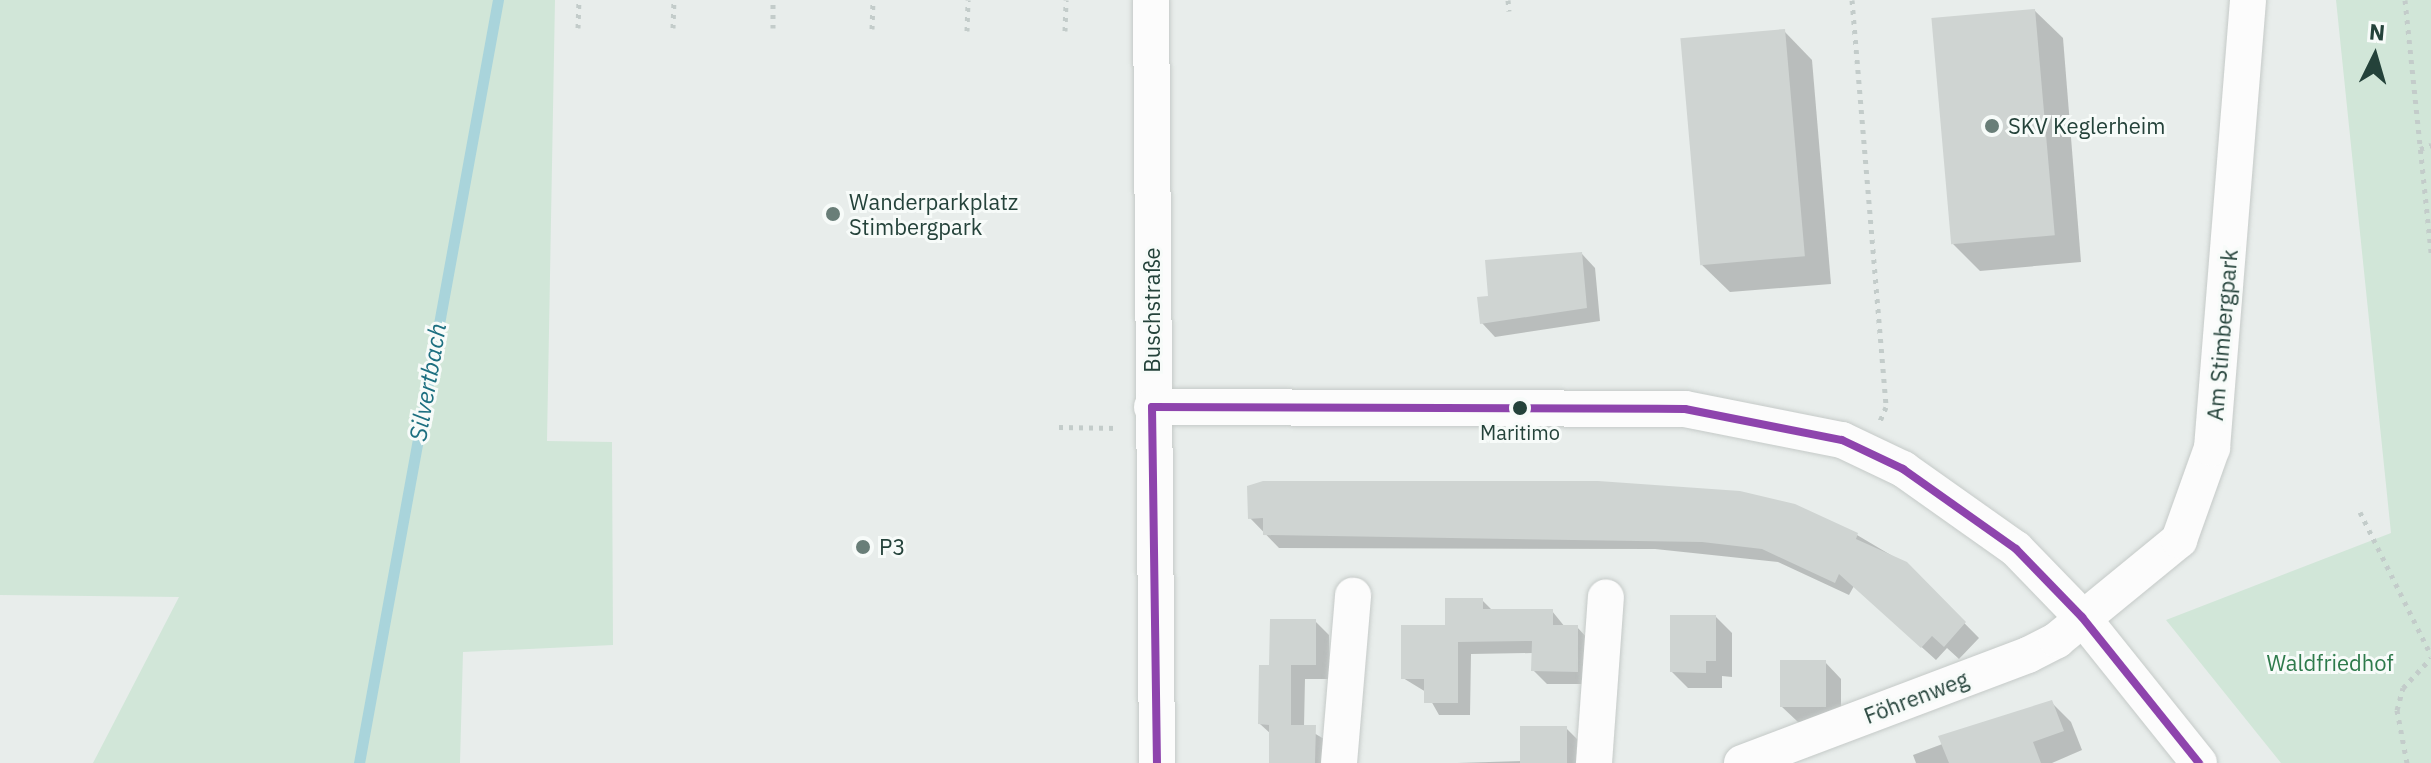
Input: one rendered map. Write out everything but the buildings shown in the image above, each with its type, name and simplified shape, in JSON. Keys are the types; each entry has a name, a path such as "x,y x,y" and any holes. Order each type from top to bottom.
{"street":[{"name":"Am Stimbergpark","path":"2082,617 2179,540 2212,448 2248,0"},
{"name":"Buschstraße","path":"1152,16 1152,418 1157,763"},
{"path":"1152,418 1685,409 1767,421 1866,452 2016,549 2082,617 2199,763"},
{"path":"1339,763 1353,596"},
{"path":"1594,763 1606,597"},
{"name":"Föhrenweg","path":"1742,763 2028,655 2082,617"}],"path":[{"path":"578,28 579,0"},
{"path":"673,28 674,0"},
{"path":"773,0 773,28"},
{"path":"872,29 873,0"},
{"path":"967,31 968,0"},
{"path":"1065,31 1066,0"},
{"path":"1508,0 1509,11"},
{"path":"1852,0 1886,407 1866,452"},
{"path":"2405,0 2431,253"},
{"path":"2420,149 2431,145"},
{"path":"1059,427 1152,418"},
{"path":"2360,512 2431,656 2409,679 2397,710 2407,763"}],"green space":[{"path":"0,0 555,0 547,441 612,442 613,645 463,652 460,763 93,763 179,597 0,595"},
{"name":"Waldfriedhof","path":"2336,0 2431,0 2431,763 2281,763 2166,620 2391,533"}],"waterway":[{"name":"Silvertbach","path":"359,763 498,0"}],"transit line":[{"path":"1152,407 1685,409 1842,440 1903,469 2016,549 2082,617 2199,763"},
{"path":"1152,407 1157,763"}],"place":[{"name":"SKV Keglerheim","path":"1992,126"},
{"name":"Wanderparkplatz Stimbergpark","path":"833,214"},
{"name":"Maritimo","path":"1520,408"},
{"name":"P3","path":"863,547"}]}
